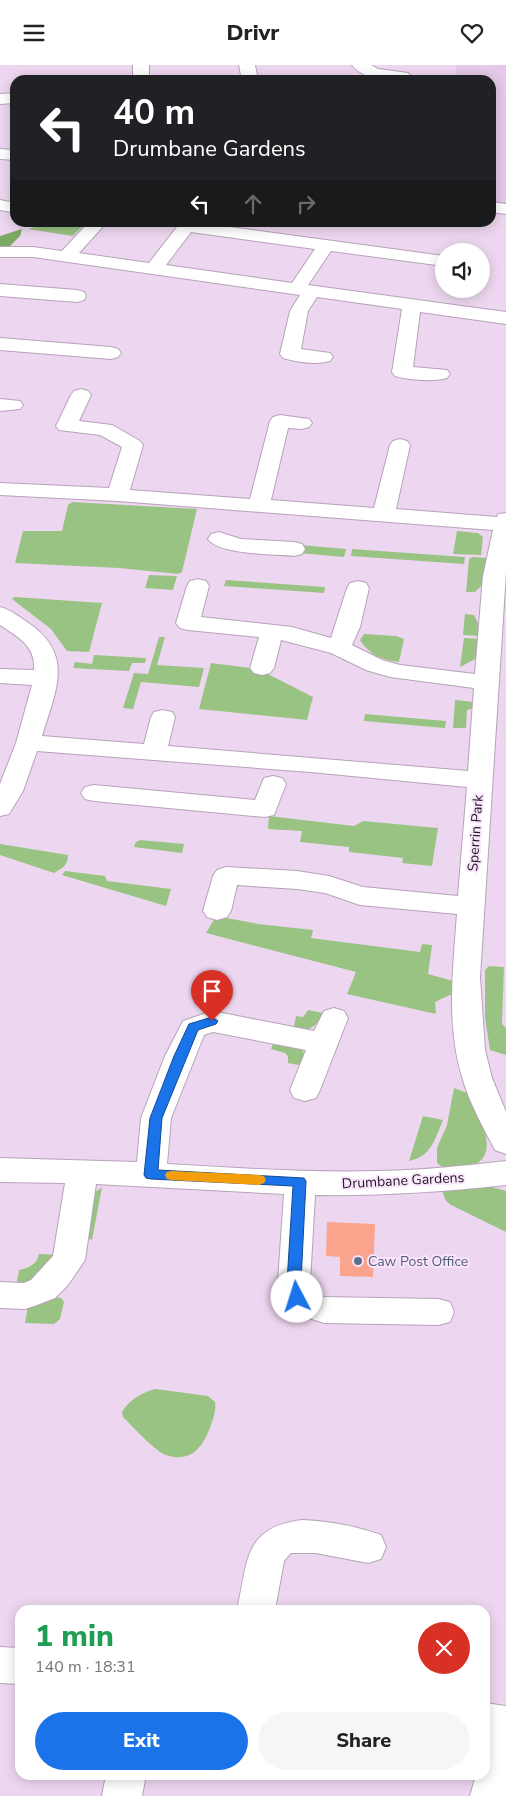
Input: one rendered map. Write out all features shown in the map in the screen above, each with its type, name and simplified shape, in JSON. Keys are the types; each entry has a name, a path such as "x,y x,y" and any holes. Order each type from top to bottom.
{"street":[{"path":"360,65 374,73 393,75"},
{"path":"67,256 93,227"},
{"path":"154,269 186,227"},
{"path":"208,227 435,260"},
{"path":"323,357 290,354 304,289 326,245"},
{"path":"0,252 33,252 67,256 412,305 447,303 506,319"},
{"path":"0,290 77,296"},
{"path":"412,305 402,372 440,374"},
{"path":"0,344 110,353"},
{"path":"81,395 66,426 105,429 133,445 118,495"},
{"path":"259,506 280,421 302,423"},
{"path":"384,513 400,445"},
{"path":"0,489 505,521"},
{"name":"Sperrin Park","path":"505,521 494,576 470,906 466,1021 481,1091 506,1141"},
{"path":"219,539 239,545 294,549"},
{"path":"198,586 188,623 292,634 339,648 374,665 398,672 486,682"},
{"path":"339,648 348,627 358,588"},
{"path":"0,614 41,646 47,661 45,678 28,743 9,767 10,791 0,808"},
{"path":"262,668 272,631"},
{"path":"0,676 45,678"},
{"path":"154,752 162,717"},
{"path":"28,743 480,780"},
{"path":"94,793 265,809 272,783"},
{"path":"217,911 226,876 297,880 329,885 360,896 470,906"},
{"path":"151,1175 156,1118 193,1027 212,1021 329,1031 305,1090"},
{"name":"Drumbane Gardens","path":"0,1170 82,1171 342,1184 478,1177 506,1173"},
{"path":"0,1295 25,1296 42,1289 57,1276 69,1260 82,1171"},
{"path":"300,1181 294,1282 297,1297 307,1307 324,1310 438,1312"},
{"path":"257,1605 269,1551 282,1539 301,1535 368,1547"},
{"path":"0,1665 15,1666"},
{"path":"490,1723 506,1725"},
{"path":"490,1796 506,1735"},
{"path":"122,1796 125,1780"}],"shaded area":[{"path":"457,65 506,65 506,203 496,204 496,75 455,75"}],"green space":[{"path":"34,227 81,227 73,236 28,229"},
{"path":"22,229 20,236 9,247 0,247 0,236"},
{"path":"72,502 197,509 182,572 178,574 119,568 15,563 23,531 62,531 68,505"},
{"path":"457,531 478,533 483,537 481,555 453,554"},
{"path":"301,545 346,549 344,557 299,553"},
{"path":"352,549 465,557 464,564 351,556"},
{"path":"472,557 486,558 484,583 475,592 466,592 469,559"},
{"path":"149,575 177,576 173,590 145,588"},
{"path":"226,580 325,587 324,593 224,586"},
{"path":"15,597 102,603 89,652 67,651 51,629 12,599"},
{"path":"465,614 474,615 481,629 480,636 463,635"},
{"path":"364,634 396,636 404,639 399,662 381,658 372,653 360,640"},
{"path":"159,637 165,637 157,665 204,668 199,687 141,682 133,709 123,708 134,673 148,674"},
{"path":"464,638 480,639 479,657 460,667"},
{"path":"94,655 146,658 145,663 132,663 129,671 73,668 75,662 92,664"},
{"path":"211,663 258,669 313,697 307,720 199,709"},
{"path":"455,700 474,702 474,708 467,710 466,728 453,728"},
{"path":"365,714 446,721 445,728 364,721"},
{"path":"269,816 354,826 363,821 438,828 432,866 402,863 403,858 349,852 349,847 300,842 302,831 268,829"},
{"path":"140,840 184,844 182,853 134,847 136,842"},
{"path":"0,844 68,855 68,858 64,866 54,873 0,855"},
{"path":"65,871 105,876 107,881 171,889 166,906 62,875"},
{"path":"216,916 258,924 313,930 311,938 420,952 422,944 432,945 428,974 453,981 454,993 435,1002 436,1014 347,994 356,972 206,933"},
{"path":"489,966 504,967 502,1024 506,1028 506,1055 490,1050 485,1018 485,970"},
{"path":"308,1010 323,1013 311,1028 298,1029 294,1026 296,1016 303,1017"},
{"path":"274,1041 302,1049 305,1056 302,1063 298,1065 288,1063 288,1056 285,1053 271,1049"},
{"path":"454,1088 470,1094 482,1122 487,1142 486,1152 482,1159 474,1165 446,1170 437,1163 437,1148 447,1125"},
{"path":"423,1116 443,1120 435,1140 427,1151 422,1156 409,1161"},
{"path":"102,1187 92,1240 83,1235 93,1194"},
{"path":"471,1187 492,1187 506,1191 506,1232 451,1205 446,1201 442,1191"},
{"path":"39,1254 59,1255 46,1275 16,1287 19,1270 32,1265"},
{"path":"48,1296 61,1298 64,1302 60,1319 54,1324 25,1323 28,1306"},
{"path":"156,1389 208,1396 215,1402 212,1422 205,1439 201,1446 190,1455 175,1457 162,1453 123,1417 122,1412 132,1400 141,1394"}],"building":[{"path":"327,1222 375,1224 373,1277 340,1276 340,1257 326,1256"}],"slow traffic":[{"path":"171,1175 259,1180"}],"place":[{"name":"Caw Post Office","path":"358,1261"}],"route":[{"path":"212,1021 193,1027 180,1056 156,1118 151,1175 300,1181 294,1282 297,1297"}]}
